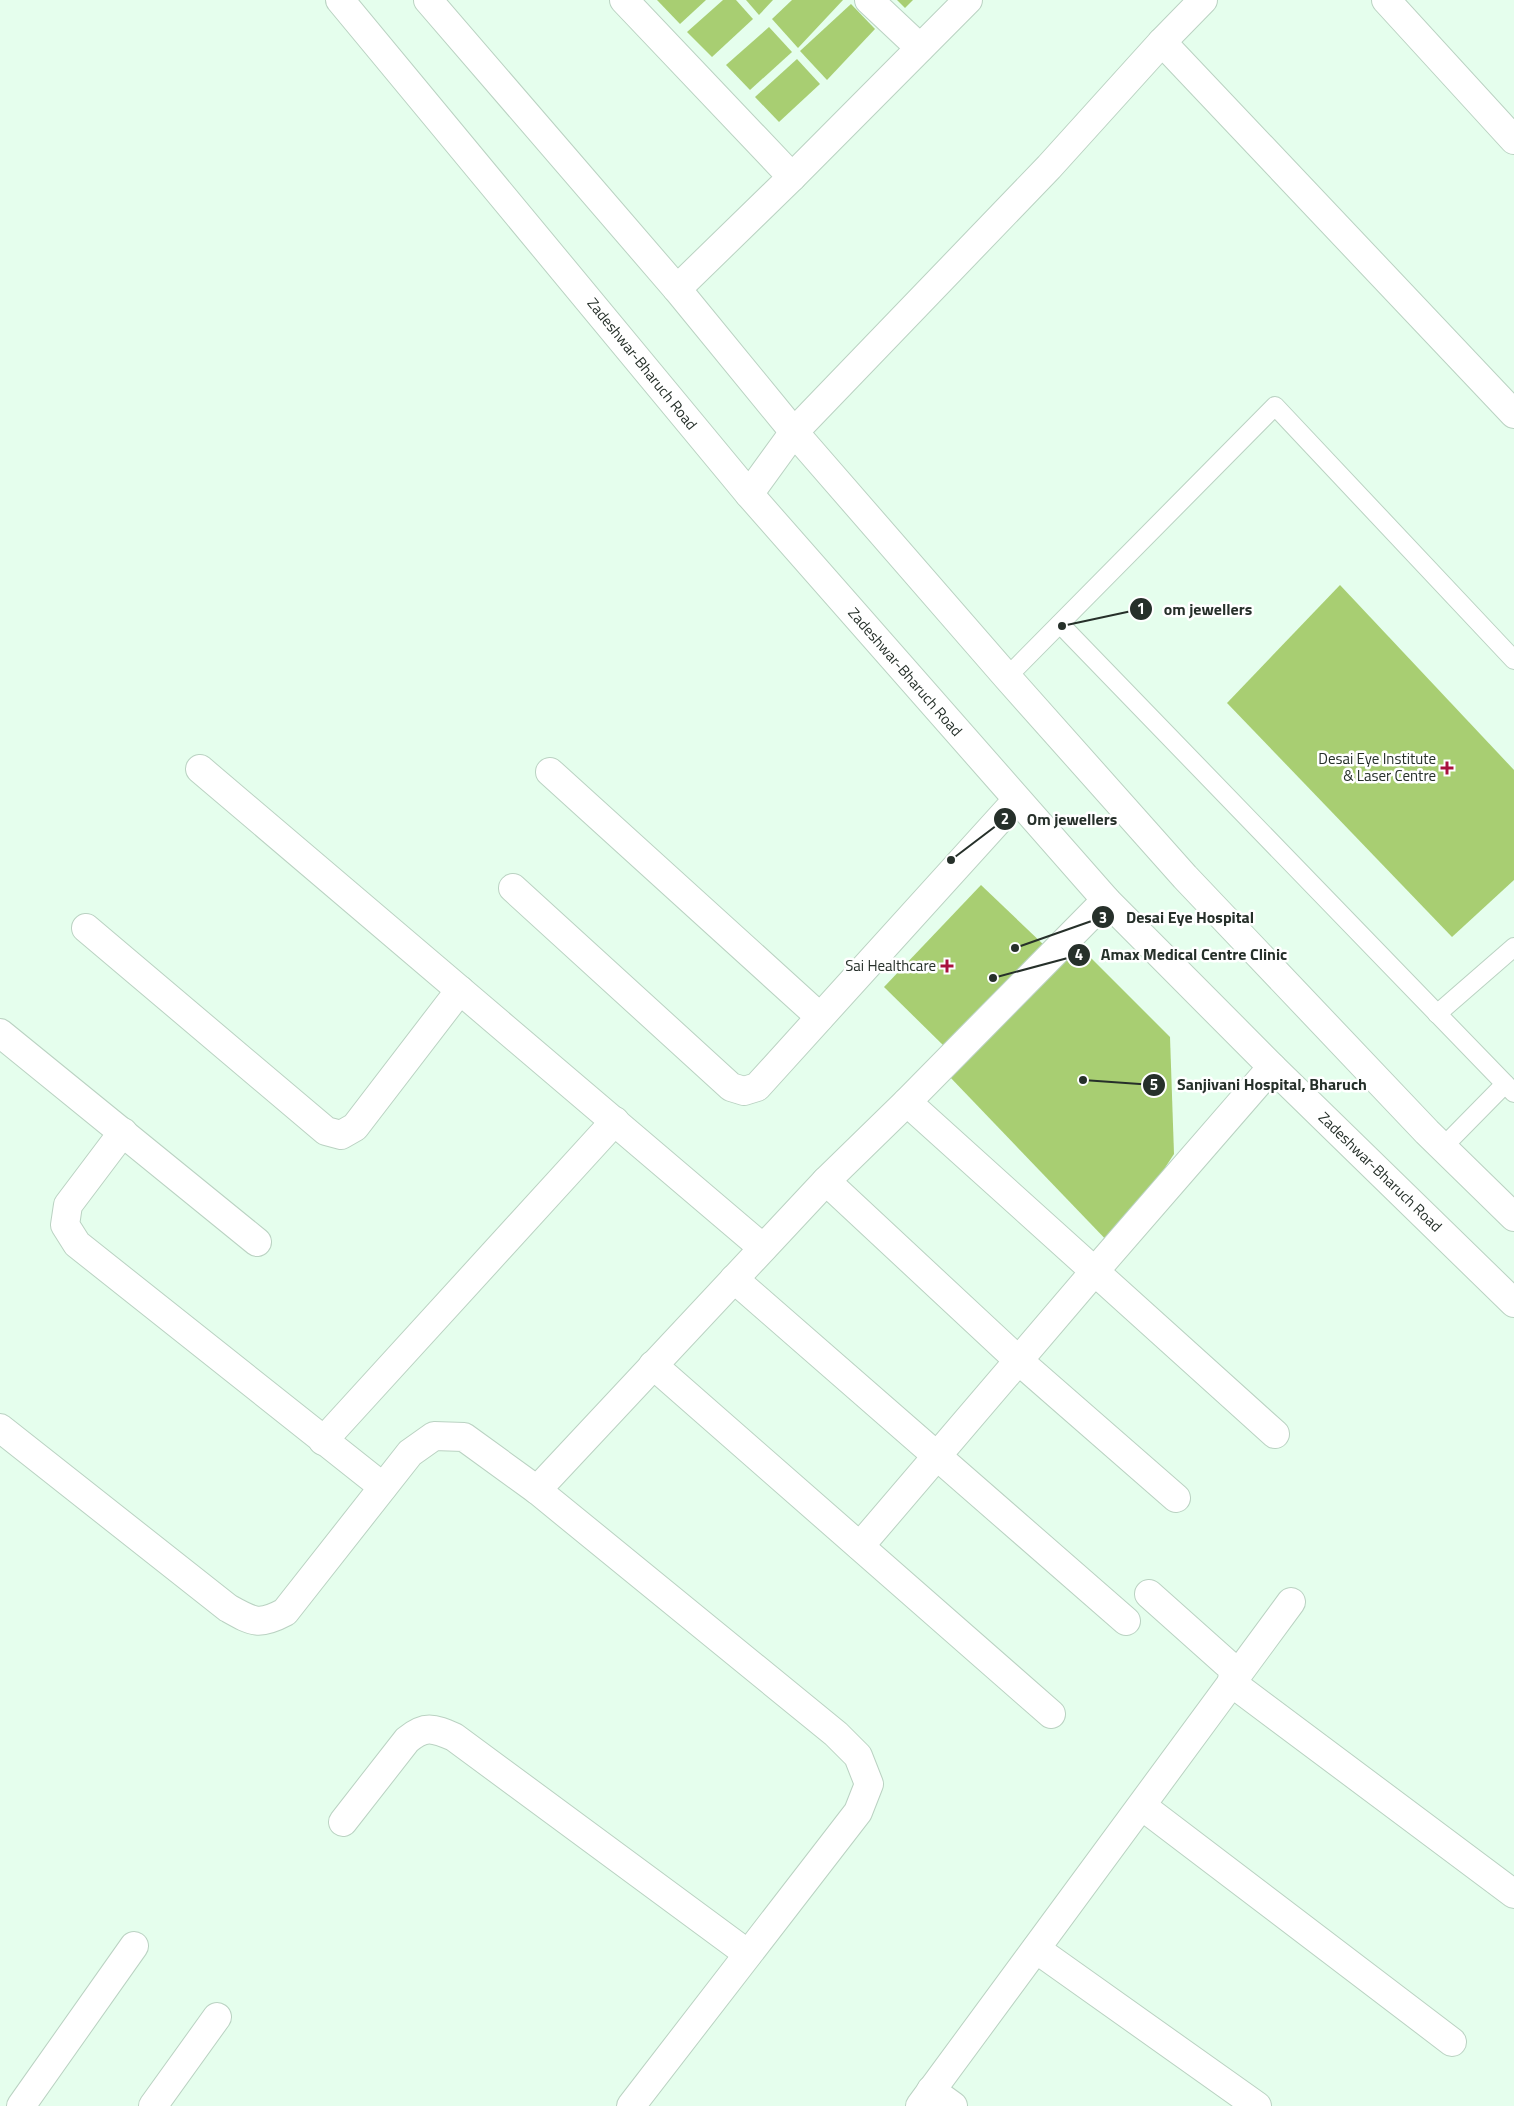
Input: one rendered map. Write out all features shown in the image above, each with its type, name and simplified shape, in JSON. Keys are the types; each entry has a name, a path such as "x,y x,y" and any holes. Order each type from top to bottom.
{"street":[{"name":"Zadeshwar-Bharuch Road","path":"340,0 749,494 1106,900 1272,1067 1514,1303"},
{"path":"428,0 677,289 794,432 1007,678 1186,877 1442,1147 1514,1217"},
{"path":"624,0 792,177"},
{"path":"869,0 920,48"},
{"path":"677,289 792,177 968,0"},
{"path":"749,494 794,432 1049,167 1162,42 1203,0"},
{"path":"1386,0 1514,140"},
{"path":"1162,42 1514,414"},
{"path":"200,769 763,1248"},
{"path":"550,772 820,1017"},
{"path":"513,888 731,1087 744,1091 757,1087 1017,800"},
{"path":"537,1490 826,1181 907,1102 1106,900"},
{"path":"86,928 326,1131 341,1135 354,1127 460,990"},
{"path":"0,1033 258,1242"},
{"path":"860,1546 1018,1360 1272,1067"},
{"path":"907,1102 1276,1434"},
{"path":"324,1440 615,1121"},
{"path":"123,1132 68,1205 65,1225 77,1244 383,1487"},
{"path":"826,1181 1018,1360 1176,1498"},
{"path":"734,1279 1126,1621"},
{"path":"653,1365 1051,1714"},
{"path":"0,1428 228,1608 252,1622 269,1621 285,1612 410,1453 434,1436 464,1438 537,1490 836,1734 858,1756 869,1784 858,1812 631,2106"},
{"path":"1150,1594 1233,1669 1232,1683"},
{"path":"935,2101 1036,1949 1291,1602"},
{"path":"1232,1683 1514,1894"},
{"path":"343,1822 407,1740 419,1730 435,1729 462,1743 748,1954"},
{"path":"1142,1806 1452,2042"},
{"path":"22,2106 134,1946"},
{"path":"1036,1949 1256,2106"},
{"path":"152,2106 217,2017"}],"lane":[{"path":"1007,678 1275,406 1514,660"},
{"path":"1060,624 1510,1089 1442,1147"},
{"path":"1438,1014 1514,947"}],"building":[{"path":"657,0 706,0 680,24"},
{"path":"723,0 736,0 753,19 712,57 687,32"},
{"path":"746,0 773,0 759,15"},
{"path":"792,0 843,0 798,48 772,19"},
{"path":"897,0 913,0 905,8"},
{"path":"851,4 875,29 827,80 800,51"},
{"path":"769,27 792,52 750,90 726,65"},
{"path":"797,59 820,84 779,122 755,97"},
{"path":"1340,585 1514,770 1514,880 1452,937 1227,703"},
{"path":"981,885 1046,947 947,1049 884,987"},
{"path":"1078,945 1170,1037 1174,1154 1113,1247 948,1075"}],"place":[{"name":"om jewellers","path":"1062,626"},
{"name":"Desai Eye Institute & Laser Centre","path":"1447,768"},
{"name":"Om jewellers","path":"951,860"},
{"name":"Desai Eye Hospital","path":"1015,948"},
{"name":"Sai Healthcare","path":"947,966"},
{"name":"Amax Medical Centre Clinic","path":"993,978"},
{"name":"Sanjivani Hospital, Bharuch","path":"1083,1080"}]}
